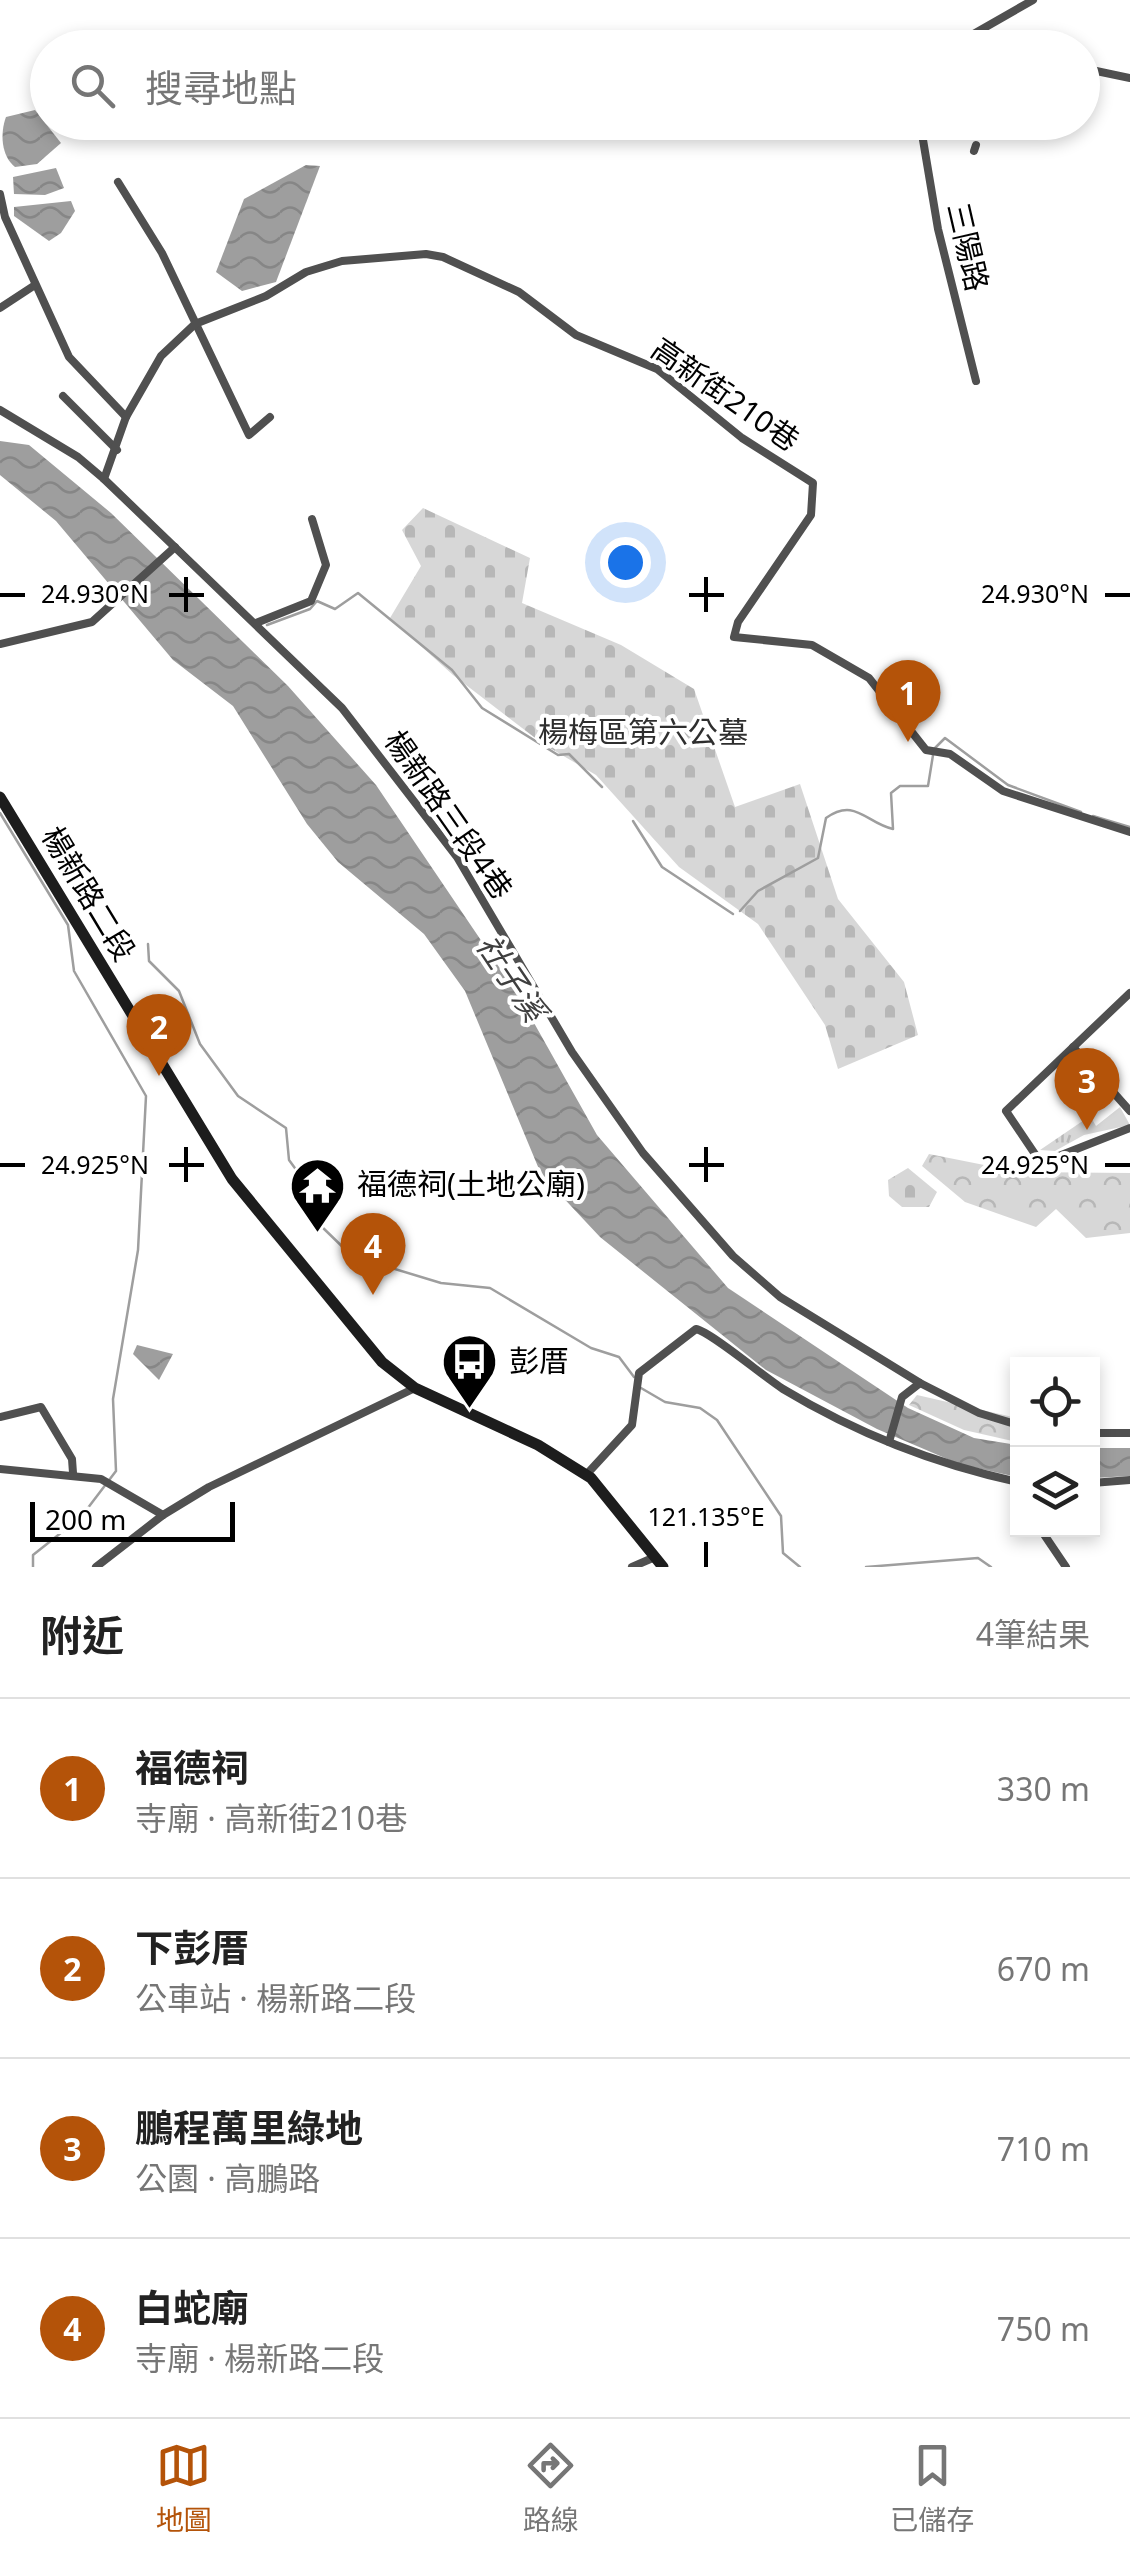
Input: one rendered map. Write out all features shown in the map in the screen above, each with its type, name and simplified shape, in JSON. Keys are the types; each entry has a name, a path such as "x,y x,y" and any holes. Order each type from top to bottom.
{"main road":[{"name":"楊新路二段","path":"0,796 232,1180 382,1362 416,1388 538,1445 586,1475 607,1492 659,1562"}],"street":[{"path":"981,30 1034,0"},
{"path":"1100,72 1130,78"},
{"name":"三陽路","path":"923,140 938,229 976,381"},
{"path":"118,182 162,253 249,434 270,416"},
{"path":"0,194 5,217 69,357 126,417"},
{"name":"高新街210巷","path":"104,479 126,417 161,356 195,324 266,296 306,272 342,261 433,254 519,292 576,335 657,369 742,438 813,482 811,516 738,622 734,636 812,645 870,678 926,750 950,754 1002,791 1130,832"},
{"path":"0,308 36,285"},
{"path":"63,396 117,450"},
{"name":"楊新路三段4巷","path":"0,410 78,457 104,479 342,708 422,808 484,900 572,1052 684,1204 780,1297 920,1382 979,1413 1010,1423"},
{"path":"256,623 311,601 326,564 312,520"},
{"path":"0,644 92,622 174,547"},
{"path":"1128,1000 1006,1111 1041,1162 1100,1138 1128,1132"},
{"path":"1073,1047 1130,1111"},
{"path":"586,1475 632,1425 638,1374 662,1350 702,1330 785,1390 889,1440 957,1467 1010,1480"},
{"path":"889,1440 902,1397 920,1382"},
{"path":"96,1567 162,1514 256,1462 416,1388"},
{"path":"0,1417 41,1408 72,1460 73,1473"},
{"path":"1100,1433 1130,1433"},
{"path":"0,1469 73,1473 126,1490 162,1514"},
{"path":"1100,1482 1130,1480"},
{"path":"1046,1537 1066,1567"},
{"path":"632,1567 659,1562"}],"green space":[{"name":"楊梅區第六公墓","path":"423,508 530,558 522,603 621,645 694,689 735,807 800,784 838,899 904,982 918,1035 838,1069 825,1025 758,924 679,867 596,775 543,744 453,675 390,618 421,566 402,530"},
{"path":"1120,1107 1130,1125 1084,1135 1055,1151 1040,1150 1090,1116 1096,1126"},
{"path":"929,1154 1019,1172 1130,1173 1130,1233 1086,1238 1056,1209 1036,1227 965,1202 922,1166"},
{"path":"908,1168 937,1192 929,1207 902,1207 889,1196 888,1180"},
{"path":"917,1395 1010,1416 1010,1440 964,1430 909,1405"}],"water":[{"path":"30,111 30,140 61,143 37,164 15,167 3,144 6,117"},
{"path":"306,165 320,166 276,282 242,291 216,272 244,199"},
{"path":"56,168 64,188 45,195 14,194 13,177"},
{"path":"71,201 75,211 61,233 49,241 14,216 14,207"},
{"path":"0,441 29,445 111,513 288,686 376,785 520,998 597,1135 728,1288 908,1408 974,1438 1010,1444 1010,1475 959,1464 877,1429 766,1370 600,1237 541,1174 465,991 424,934 338,862 307,824 233,706 173,660 56,521 0,475"},
{"path":"137,1345 173,1354 159,1380 133,1354"},
{"path":"1100,1448 1130,1448 1130,1476 1100,1478"}],"waterway":[{"path":"267,625 310,609 317,601 335,609 358,593 452,670 482,708 558,755 569,754 602,787"},
{"path":"740,911 758,891 818,858 826,818 836,812 860,813 893,829 891,793 900,786 928,786 934,749 945,738 1008,785 1081,812"},
{"path":"0,813 68,925 74,971 146,1096 138,1250 113,1399 116,1471 81,1517 33,1555 33,1567"},
{"path":"1093,816 1130,827"},
{"path":"633,821 662,867 733,914"},
{"name":"社子溪","path":"148,944 149,961 179,991 200,1044 238,1096 286,1128 289,1160 308,1186 320,1225 352,1256 441,1283 490,1288 591,1348 619,1357 634,1377"},
{"name":"社子溪","path":"641,1388 665,1402 700,1408 717,1420 781,1516 783,1553 800,1567"},
{"name":"社子溪","path":"866,1567 978,1558 991,1567"}],"place":[{"name":"福德祠","path":"908,742"},
{"name":"下彭厝","path":"159,1076"},
{"name":"鵬程萬里綠地","path":"1087,1130"},
{"name":"福德祠(土地公廟)","path":"318,1234"},
{"name":"白蛇廟","path":"373,1295"},
{"name":"彭厝","path":"470,1411"}]}
